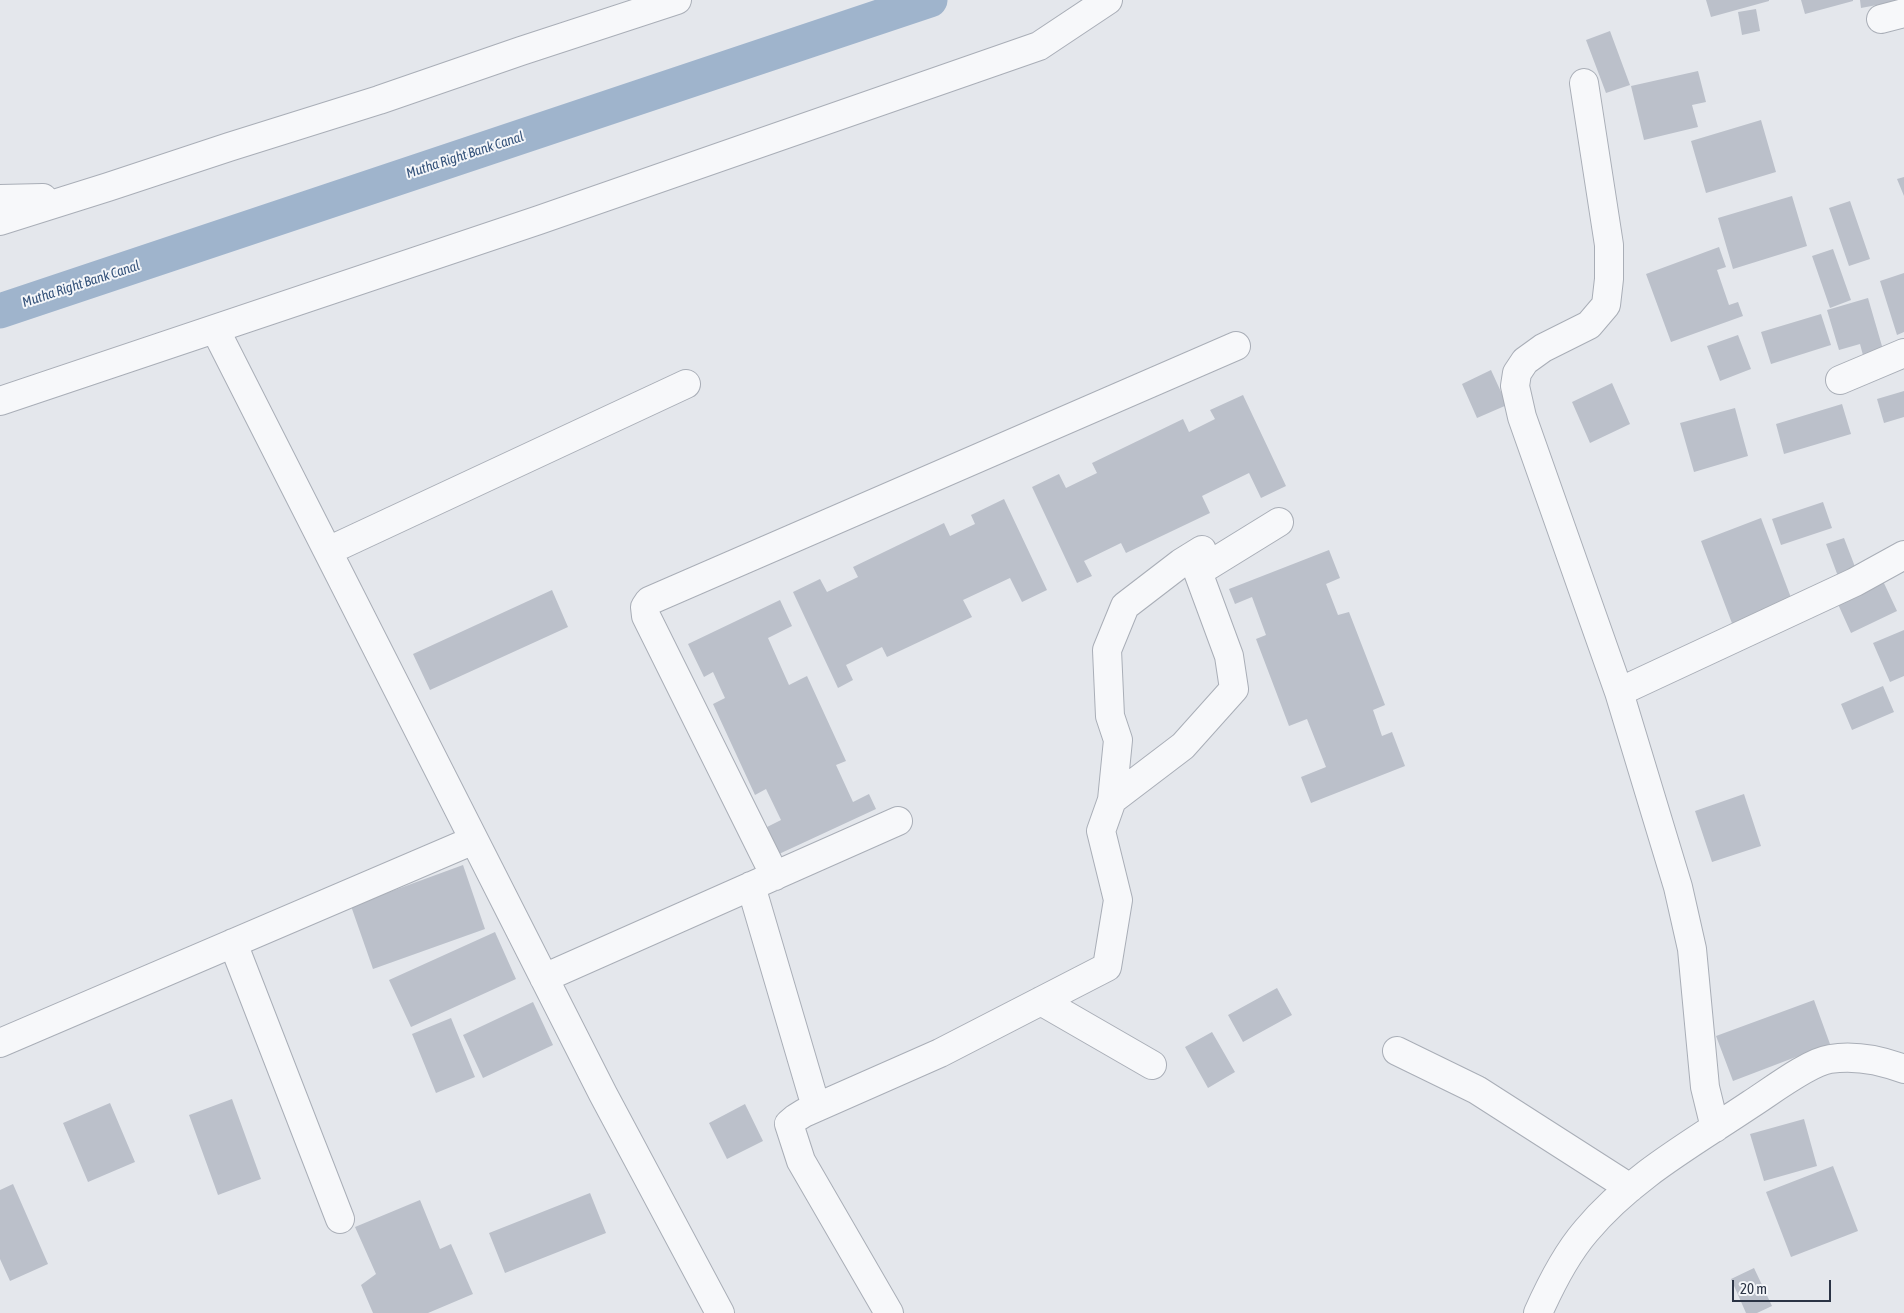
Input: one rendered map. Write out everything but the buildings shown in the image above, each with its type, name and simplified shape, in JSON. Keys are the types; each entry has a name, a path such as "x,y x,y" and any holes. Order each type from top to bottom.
{"street":[{"path":"0,221 229,146 379,100 677,0"},
{"path":"0,401 549,217 1039,46 1108,0"},
{"path":"1584,83 1609,245 1609,278 1606,305 1589,325 1543,348 1525,361 1517,372 1515,386 1522,418 1619,692 1687,921 1692,949 1705,1087 1716,1128"},
{"path":"0,199 78,196"},
{"path":"215,329 603,1094 720,1313"},
{"path":"816,1108 763,881 650,624 645,607 649,601 1236,346"},
{"path":"1840,380 1904,353"},
{"path":"328,551 686,384"},
{"path":"1198,572 1279,522"},
{"path":"889,1313 801,1162 790,1124 796,1118 816,1108 940,1053 1107,967 1118,900 1101,831 1112,800 1118,740 1110,716 1107,650 1126,606 1181,563 1202,550 1198,572 1229,656 1234,689 1183,746 1112,800"},
{"path":"1619,692 1855,582 1904,555"},
{"path":"544,978 898,821"},
{"path":"0,1043 474,840"},
{"path":"233,943 340,1219"},
{"path":"1041,1001 1152,1066"},
{"path":"1397,1051 1477,1090 1630,1188"},
{"path":"1538,1313 1552,1284 1585,1232 1630,1188 1664,1160 1798,1073 1828,1059 1860,1057 1904,1069"}],"waterway":[{"name":"Mutha Right Bank Canal","path":"0,311 930,0"}]}
